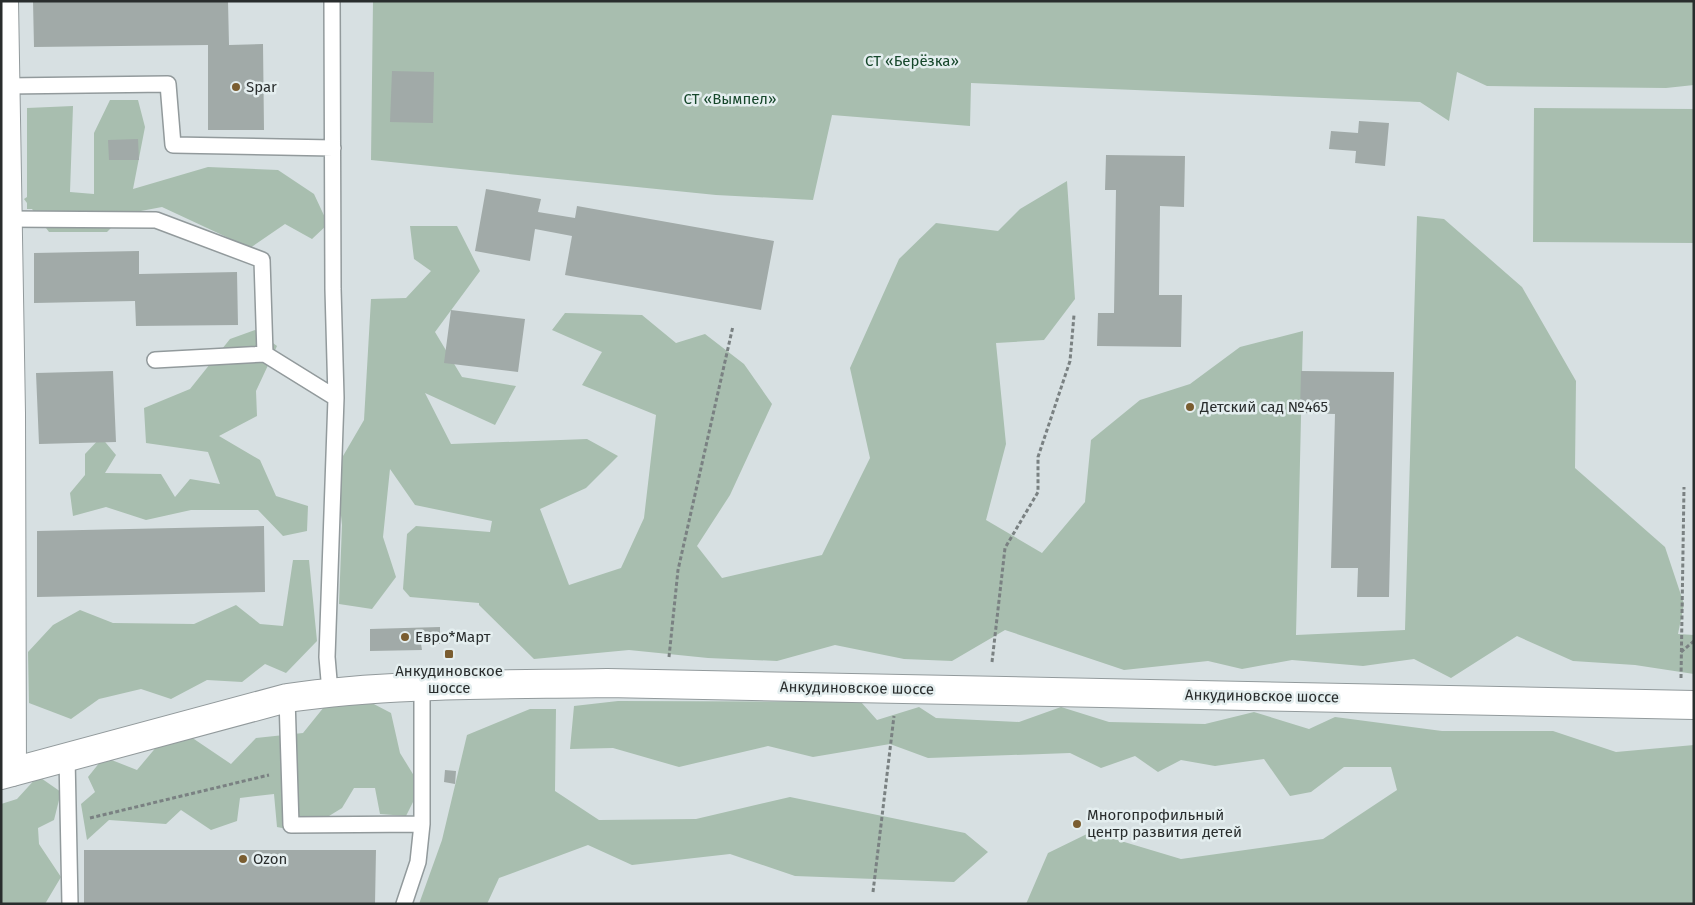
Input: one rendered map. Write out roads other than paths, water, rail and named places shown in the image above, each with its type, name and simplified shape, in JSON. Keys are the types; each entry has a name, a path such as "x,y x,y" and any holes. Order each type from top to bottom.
{"street":[{"path":"4,1 6,86 3,138 7,219 7,774"},
{"name":"Анкудиновское шоссе","path":"7,774 287,698 330,692 422,686 607,683 898,689 1687,695"}],"lane":[{"path":"330,692 327,657 336,398 333,289 332,1"},
{"path":"6,86 168,84 173,145 333,148"},
{"path":"7,219 156,220 262,260 265,354"},
{"path":"155,360 265,354 336,398"},
{"path":"404,904 418,862 422,824 422,686"},
{"path":"287,698 291,824 422,824"},
{"path":"67,757 70,904"}],"place":[{"name":"Spar","path":"236,87"},
{"name":"Детский сад №465","path":"1190,407"},
{"name":"Евро*Март","path":"405,637"},
{"name":"Анкудиновское шоссе","path":"449,654"},
{"name":"Многопрофильный центр развития детей","path":"1077,824"},
{"name":"Ozon","path":"243,859"}],"park label":[{"name":"СТ «Берёзка»","path":"912,61"},
{"name":"СТ «Вымпел»","path":"730,99"}]}
